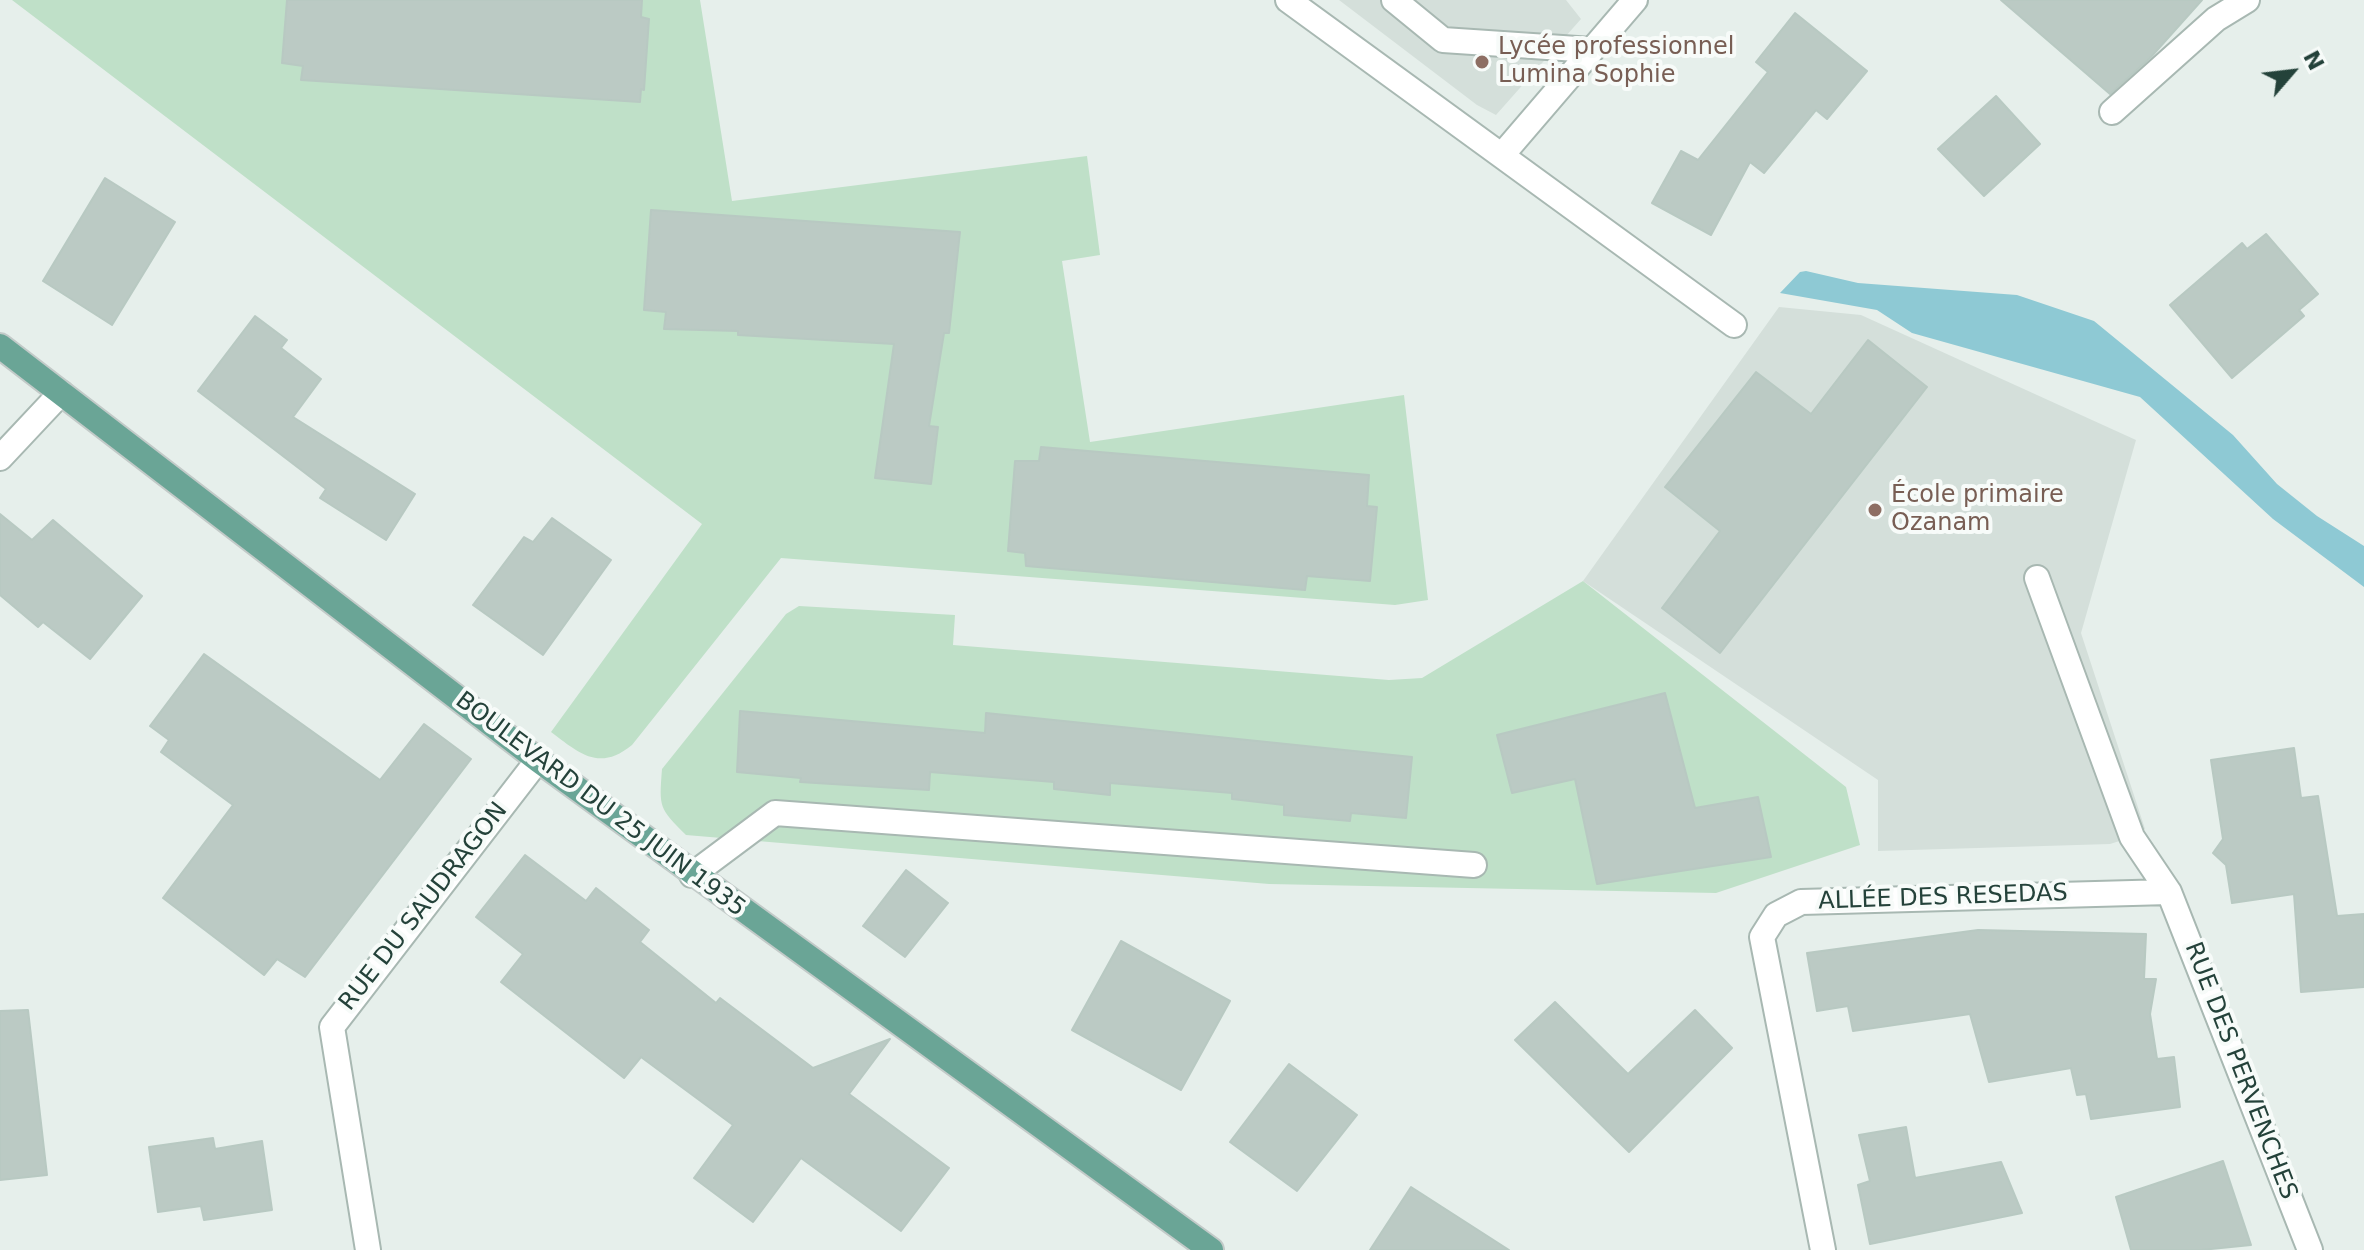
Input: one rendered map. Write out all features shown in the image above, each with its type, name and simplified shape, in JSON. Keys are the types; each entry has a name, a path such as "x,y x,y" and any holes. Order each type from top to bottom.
{"main road":[{"name":"BOULEVARD DU 25 JUIN 1935","path":"0,346 692,875 1211,1250"}],"street":[{"path":"1288,0 1734,325"},
{"path":"1394,0 1443,40 1592,50"},
{"path":"1502,155 1635,0"},
{"path":"2112,112 2216,19 2247,0"},
{"path":"0,458 61,393"},
{"name":"RUE DES PERVENCHES","path":"2037,578 2132,837 2169,892 2310,1250"},
{"name":"RUE DU SAUDRAGON","path":"368,1250 332,1027 538,760"},
{"path":"692,875 775,813 1474,865"},
{"name":"ALLÉE DES RESEDAS","path":"1823,1250 1762,937 1776,915 1801,902 2169,892"}],"shaded area":[{"name":"Lycée professionnel Lumina Sophie","path":"1339,0 1566,0 1581,19 1496,115 1477,105"},
{"name":"École primaire Ozanam","path":"1779,307 1861,315 2136,440 2081,633 2145,829 2110,844 1878,851 1878,780 1583,581"}],"green space":[{"path":"12,0 700,0 732,201 1087,156 1100,255 1062,261 1090,442 1404,395 1428,600 1395,605 781,558 632,745 609,757 599,758 580,752 551,732 702,524"},
{"path":"1583,581 1846,787 1860,845 1716,893 1269,884 686,835 670,819 661,800 662,769 786,614 799,606 955,615 953,645 1389,680 1422,678"}],"water":[{"path":"1800,272 1858,283 2017,295 2094,321 2233,435 2277,484 2317,516 2364,546 2364,587 2273,519 2140,397 1912,333 1877,310 1780,293"}],"building":[{"path":"287,0 642,0 641,17 649,19 644,90 641,89 640,102 301,80 303,66 282,63"},
{"path":"2001,0 2202,0 2151,57 2110,94"},
{"path":"1795,13 1867,71 1827,119 1816,110 1764,173 1750,162 1711,235 1652,203 1681,151 1698,160 1768,72 1756,62"},
{"path":"1996,96 2040,144 1984,196 1938,149"},
{"path":"105,178 175,222 112,325 43,281"},
{"path":"651,210 960,232 949,333 944,333 929,426 938,427 931,484 875,478 894,344 738,335 738,331 664,329 666,312 644,310"},
{"path":"2266,234 2318,294 2299,310 2304,316 2232,378 2170,305 2242,243 2247,249"},
{"path":"255,316 287,340 281,348 321,379 293,417 415,494 386,540 320,498 326,489 198,391"},
{"path":"1868,340 1927,387 1720,653 1662,608 1720,531 1665,487 1756,372 1811,414"},
{"path":"1041,447 1369,475 1367,506 1377,507 1370,581 1307,576 1305,590 1026,566 1025,553 1008,551 1015,461 1039,461"},
{"path":"0,514 32,540 53,520 142,596 90,659 43,622 38,627 0,595"},
{"path":"552,518 611,560 543,655 473,605 524,537 533,542"},
{"path":"204,654 380,780 424,724 471,759 305,977 277,959 264,975 163,898 233,805 161,752 169,740 150,726"},
{"path":"1665,693 1695,808 1758,797 1771,857 1597,884 1575,779 1512,793 1497,735"},
{"path":"740,711 985,733 986,713 1412,757 1406,818 1351,813 1350,821 1284,815 1284,805 1232,799 1232,793 1110,783 1110,795 1054,789 1054,782 930,772 929,790 800,782 801,778 737,772"},
{"path":"2294,748 2301,798 2318,796 2337,916 2364,914 2364,987 2301,992 2294,894 2232,903 2226,865 2213,853 2223,839 2211,760"},
{"path":"525,855 586,901 596,888 649,930 640,942 716,1003 720,998 813,1068 890,1039 849,1094 949,1168 901,1231 801,1158 753,1222 694,1178 733,1125 641,1057 624,1078 501,982 523,954 476,917"},
{"path":"906,870 948,903 905,957 863,926"},
{"path":"1978,930 2146,934 2144,979 2156,979 2150,1014 2157,1059 2174,1057 2180,1107 2091,1119 2086,1094 2077,1095 2071,1068 1989,1082 1970,1014 1853,1031 1848,1006 1817,1011 1807,953"},
{"path":"1121,941 1230,1001 1181,1090 1072,1030"},
{"path":"1555,1002 1628,1074 1695,1010 1732,1048 1629,1152 1515,1040"},
{"path":"28,1010 47,1175 0,1180 0,1011"},
{"path":"1289,1064 1357,1115 1297,1191 1230,1142"},
{"path":"1906,1127 1915,1178 2001,1162 2022,1213 1870,1244 1858,1185 1870,1181 1859,1135"},
{"path":"213,1138 215,1149 262,1141 272,1210 204,1220 201,1206 158,1212 149,1147"},
{"path":"2223,1161 2251,1245 2201,1250 2131,1250 2116,1197"},
{"path":"1411,1187 1509,1250 1370,1250"}],"place":[{"name":"Lycée professionnel Lumina Sophie","path":"1482,62"},
{"name":"École primaire Ozanam","path":"1875,510"}]}
